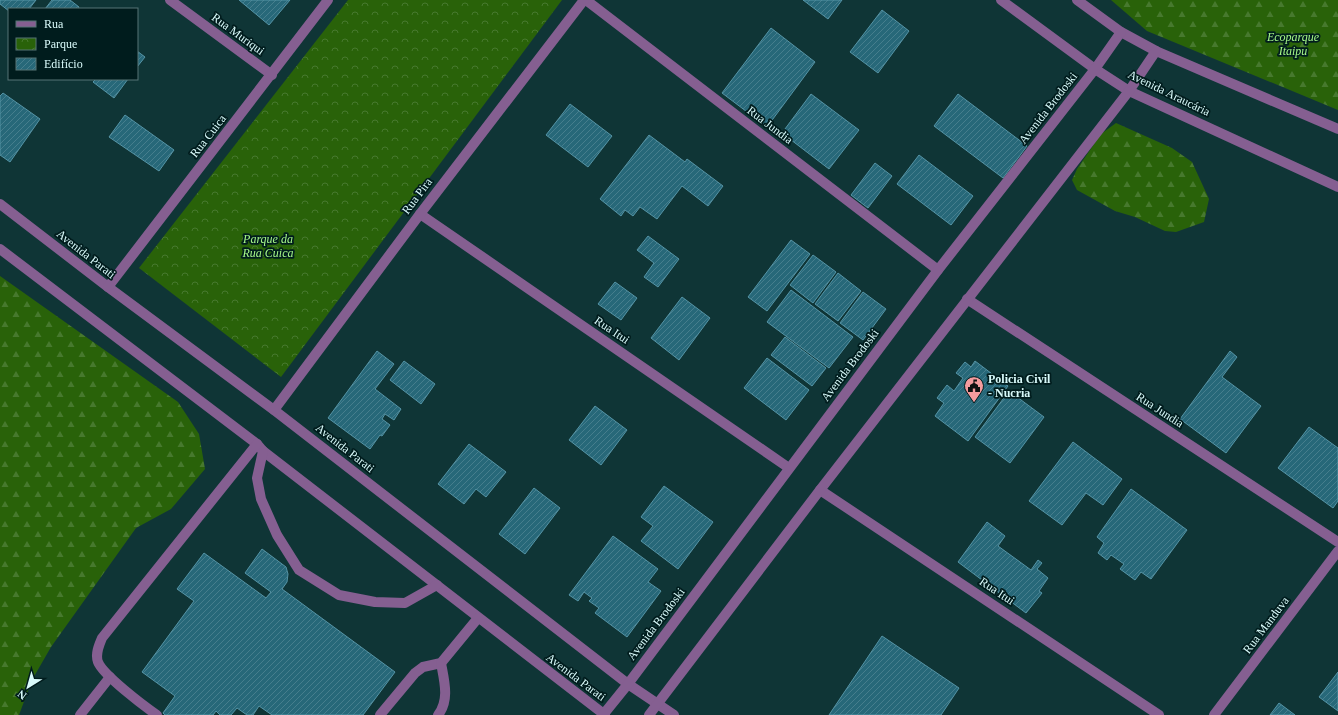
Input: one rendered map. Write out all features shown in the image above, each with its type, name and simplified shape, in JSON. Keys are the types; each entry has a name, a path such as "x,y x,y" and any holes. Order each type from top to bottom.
{"street":[{"name":"Rua Muriqui","path":"170,0 272,75"},
{"name":"Rua Cuica","path":"108,287 328,0"},
{"name":"Rua Pira","path":"274,410 420,214 585,0"},
{"name":"Rua Jundia","path":"585,0 938,270"},
{"name":"Avenida Araucária","path":"1001,0 1095,69 1129,91 1338,187"},
{"path":"1077,0 1121,32 1156,51 1338,129"},
{"name":"Avenida Brodoski","path":"604,715 938,270 1095,69 1121,32"},
{"path":"649,715 820,490 1129,91 1156,51"},
{"name":"Avenida Parati","path":"0,204 108,287 274,410 628,684 674,715"},
{"name":"Rua Itui","path":"420,214 789,468"},
{"name":"Avenida Parati","path":"0,249 260,448 604,715"},
{"name":"Rua Jundia","path":"967,299 1338,542"},
{"path":"260,448 257,478 261,499 277,535 299,570 340,595 375,602 405,603 437,585"},
{"path":"157,715 110,677 98,662 97,650 102,638 260,448"},
{"name":"Rua Itui","path":"820,490 1159,715"},
{"name":"Rua Manduva","path":"1214,715 1338,551"},
{"path":"380,715 415,673 423,667 441,663 478,618"},
{"path":"438,715 442,710 445,700 441,663"},
{"path":"80,715 110,677"}],"green space":[{"name":"Parque da Rua Cuica","path":"348,0 562,0 281,377 139,268"},
{"name":"Ecoparque Itaipu","path":"1111,0 1338,0 1338,110 1147,31"},
{"path":"1116,123 1172,148 1192,162 1209,199 1204,222 1176,232 1165,231 1135,217 1115,211 1077,190 1072,180 1077,169 1101,134"},
{"path":"0,276 178,402 199,434 205,469 171,509 136,528 51,647 32,680 19,715 0,715"}],"building":[{"path":"0,0 36,0 30,8 8,8 8,10 0,4"},
{"path":"52,0 70,0 79,7 78,8 46,8"},
{"path":"239,0 290,0 269,25"},
{"path":"803,0 842,0 828,19"},
{"path":"882,10 909,31 878,73 850,52"},
{"path":"771,28 815,62 767,127 722,93"},
{"path":"138,52 145,57 138,66"},
{"path":"95,80 127,80 114,98 93,82"},
{"path":"3,93 40,119 10,162 0,155 0,96"},
{"path":"811,94 859,130 829,169 782,133"},
{"path":"958,94 1027,146 1003,178 934,126"},
{"path":"570,104 612,136 588,167 546,135"},
{"path":"125,115 174,150 159,171 109,137"},
{"path":"649,135 685,162 687,159 723,186 708,206 682,186 657,219 640,207 633,216 625,210 621,216 600,199"},
{"path":"919,155 973,196 951,225 897,184"},
{"path":"875,163 892,176 868,208 851,195"},
{"path":"648,236 679,259 658,287 644,277 654,263 637,250"},
{"path":"791,240 810,254 767,311 748,297"},
{"path":"813,255 836,272 813,303 790,285"},
{"path":"838,273 861,291 838,321 815,304"},
{"path":"615,282 637,298 621,320 598,304"},
{"path":"791,290 853,337 829,368 767,322"},
{"path":"863,292 886,309 863,340 840,323"},
{"path":"682,297 710,318 679,360 651,338"},
{"path":"785,337 826,368 812,386 771,355"},
{"path":"377,351 394,364 375,389 401,409 394,420 385,414 382,419 390,425 382,436 380,435 370,449 328,418"},
{"path":"1230,351 1237,357 1222,377 1261,406 1226,453 1180,419"},
{"path":"767,358 809,390 786,420 744,388"},
{"path":"404,361 435,384 421,404 390,380"},
{"path":"975,361 1008,386 968,441 935,416 944,403 937,398 947,385 954,391 963,378 956,373 965,362 971,367"},
{"path":"1009,391 1044,417 1010,463 975,437"},
{"path":"595,406 627,430 601,465 569,440"},
{"path":"1309,427 1338,448 1338,501 1333,508 1278,468"},
{"path":"1073,442 1122,479 1103,505 1086,493 1062,525 1029,501"},
{"path":"469,444 506,472 486,497 476,489 464,504 438,484"},
{"path":"664,486 713,522 678,569 641,541 653,526 641,517"},
{"path":"534,488 560,508 525,554 499,534"},
{"path":"1131,489 1187,530 1151,579 1141,572 1135,580 1120,569 1124,564 1111,555 1107,560 1098,553 1104,543 1097,537"},
{"path":"987,522 1005,536 998,546 1031,570 1038,560 1042,563 1037,569 1048,578 1039,591 1042,593 1026,613 958,562"},
{"path":"613,536 658,569 648,582 661,591 627,637 595,613 599,608 589,601 592,598 584,592 578,601 569,595"},
{"path":"262,549 286,567 288,574 287,582 282,589 395,672 363,715 272,715 259,706 253,715 247,715 237,708 231,715 220,715 216,711 213,715 165,715 163,713 175,696 142,672 194,601 177,589 204,553 266,598 271,592 245,573"},
{"path":"882,636 959,688 941,715 829,715"},
{"path":"1338,672 1338,711 1319,697"},
{"path":"1279,703 1295,715 1270,715"}],"place":[{"name":"Policia Civil - Nucria","path":"974,403"}]}
